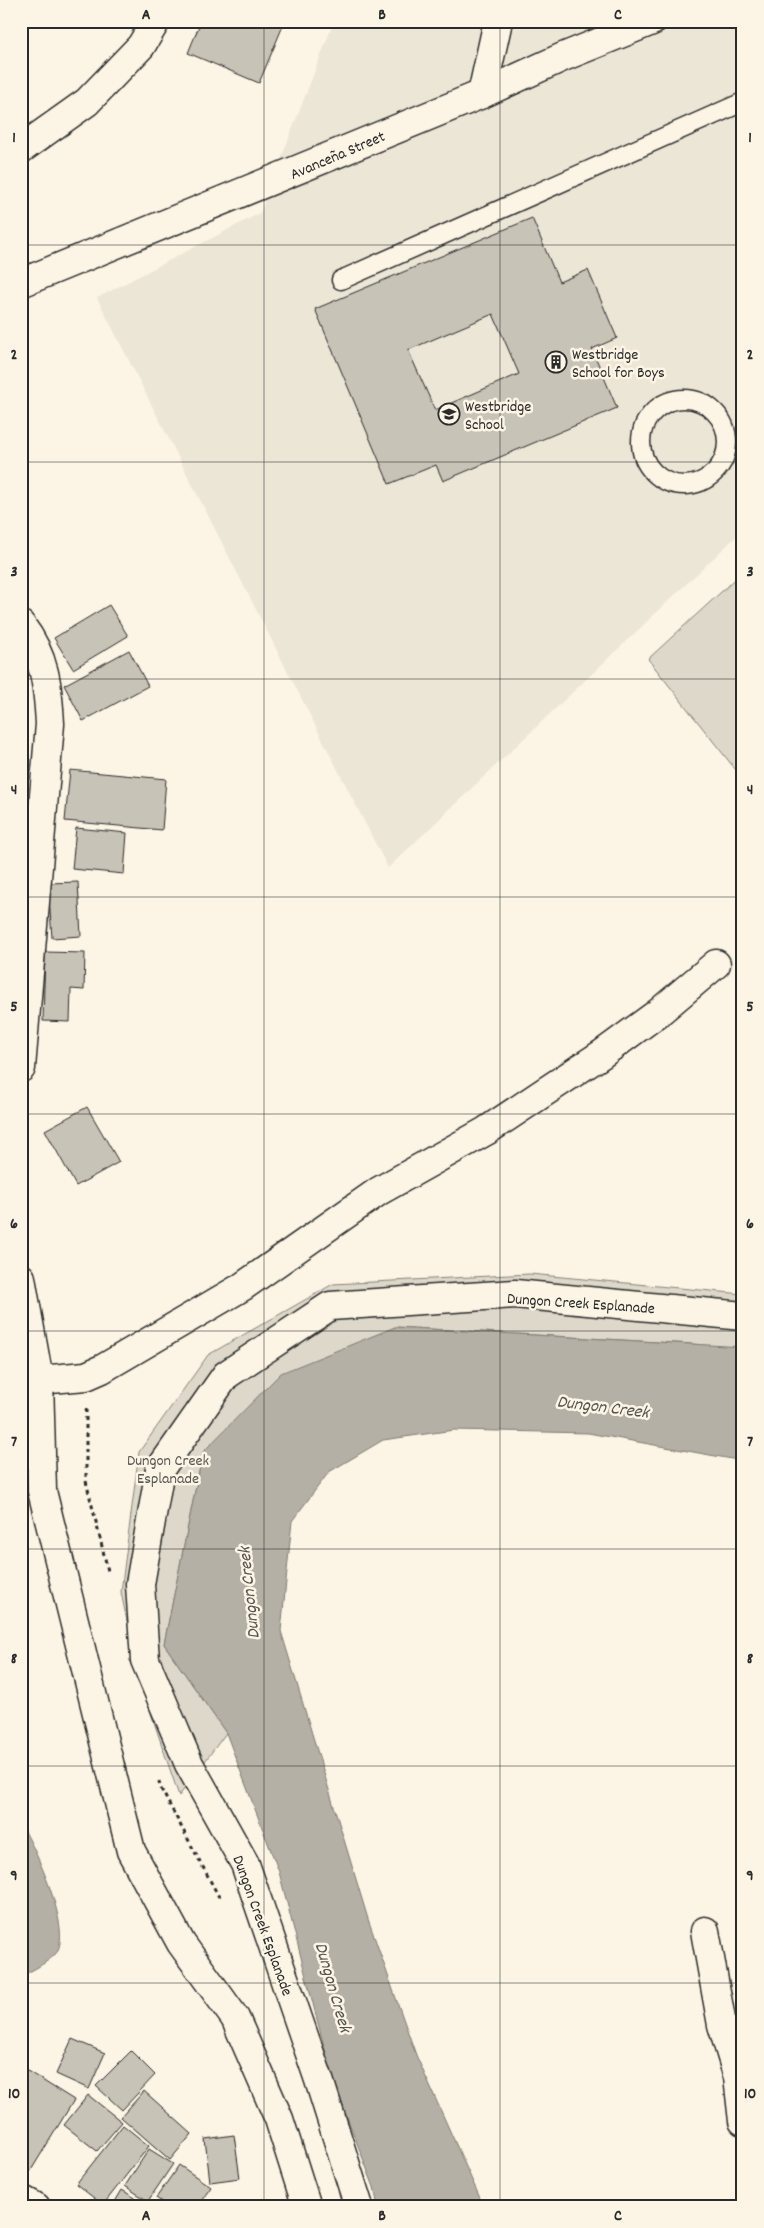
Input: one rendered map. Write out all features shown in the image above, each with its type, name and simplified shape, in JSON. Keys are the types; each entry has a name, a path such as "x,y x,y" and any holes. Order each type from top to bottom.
{"street":[{"path":"21,149 87,102 141,46 156,21"},
{"path":"482,94 498,21"},
{"name":"Avanceña Street","path":"21,283 482,94 563,57 652,21"},
{"path":"21,625 33,640 47,680 50,724 21,1068"},
{"path":"39,1380 86,1376 102,1369 242,1287 379,1191 486,1131 602,1054 658,1013 716,964"},
{"path":"21,1278 39,1380 42,1491 130,1851 181,1943 235,2018 279,2119 307,2207"},
{"name":"Dungon Creek Esplanade","path":"359,2207 319,2080 245,1864 189,1764 145,1660 140,1584 160,1469 226,1374 330,1306 515,1294 743,1316"},
{"path":"705,1932 722,2025 738,2077 743,2121"},
{"path":"21,2199 36,2207"}],"lane":[{"path":"341,280 743,102"},
{"path":"679,399 694,400 707,406 718,416 725,429 728,443 724,458 716,471 704,481 689,485 674,484 659,478 648,467 642,453 640,438 644,424 652,412 665,404 679,399"}],"shaded area":[{"name":"Westbridge School","path":"334,21 743,21 743,530 388,868 97,298 260,213"}],"green space":[{"path":"743,572 743,779 648,659"},
{"name":"Dungon Creek Esplanade","path":"530,1274 743,1294 743,1350 693,1344 395,1327 203,1452 164,1644 226,1733 179,1796 138,1675 121,1592 139,1452 208,1355 333,1284"}],"water":[{"name":"Dungon Creek","path":"395,1327 743,1347 743,1461 588,1433 454,1430 383,1440 329,1472 292,1521 281,1631 368,1919 416,2055 484,2207 378,2207 374,2187 333,2081 279,1872 226,1733 164,1644 203,1452 281,1373"},
{"path":"21,1824 35,1851 50,1888 60,1925 60,1941 57,1952 51,1959 21,1976"}],"building":[{"path":"201,21 285,21 259,83 188,53"},
{"name":"Westbridge School for Boys","path":"532,218 559,282 588,270 617,338 592,349 617,408 443,481 436,465 389,484 315,309","holes":["493,314 519,374 435,410 408,350"]},
{"path":"109,605 128,636 73,669 54,638"},
{"path":"129,650 148,686 83,721 64,685"},
{"path":"70,770 166,779 162,830 65,821"},
{"path":"76,828 127,833 124,874 72,869"},
{"path":"78,882 81,936 52,938 48,883"},
{"path":"45,952 85,953 84,990 71,989 70,1022 43,1021"},
{"path":"87,1107 119,1162 76,1186 45,1130"},
{"path":"72,2039 105,2053 89,2089 56,2074"},
{"path":"131,2051 155,2075 122,2110 96,2086"},
{"path":"21,2067 74,2100 30,2172 21,2166"},
{"path":"144,2091 192,2134 170,2160 121,2117"},
{"path":"88,2095 122,2122 97,2151 64,2125"},
{"path":"123,2125 149,2146 103,2205 76,2184"},
{"path":"234,2135 240,2178 210,2182 205,2139"},
{"path":"149,2149 173,2164 148,2201 125,2186"},
{"path":"179,2165 211,2187 197,2207 169,2207 156,2198"},
{"path":"122,2190 150,2207 112,2207"}],"place":[{"name":"Westbridge School for Boys","path":"556,362"},
{"name":"Westbridge School","path":"449,414"}]}
